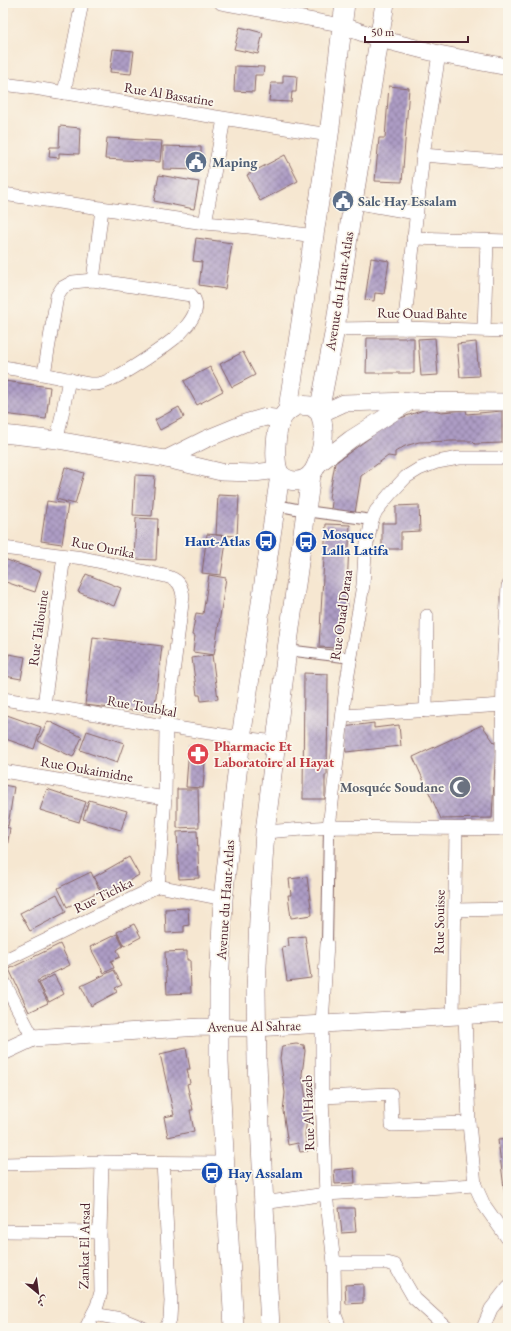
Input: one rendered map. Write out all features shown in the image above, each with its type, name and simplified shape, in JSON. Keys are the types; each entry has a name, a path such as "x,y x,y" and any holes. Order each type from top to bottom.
{"main road":[{"path":"314,470 300,481 288,480 279,472 276,443 278,430 285,414 314,236 329,135 341,25 345,3"},
{"name":"Avenue du Haut-Atlas","path":"319,413 335,329 353,202 385,3"},
{"path":"270,1328 256,1028 259,919 265,832 287,650 306,511 314,470 320,454 323,434 319,413 311,406 298,405 285,414"},
{"name":"Avenue du Haut-Atlas","path":"234,1328 218,1028 223,899 241,738 276,505 279,472"}],"street":[{"path":"64,93 82,3"},
{"path":"221,3 341,25 380,39 440,54 508,67"},
{"path":"404,328 423,155 440,54"},
{"name":"Rue Al Bassatine","path":"3,87 64,93 329,135"},
{"path":"205,223 224,119"},
{"path":"423,155 508,162"},
{"path":"3,194 205,223 249,227 314,236"},
{"path":"353,202 416,213"},
{"path":"93,280 102,209"},
{"path":"413,238 508,241"},
{"path":"484,330 487,241"},
{"path":"3,367 96,384 105,383 176,338 189,324 195,312 196,303 191,294 93,280 72,282 59,292 54,309 44,374"},
{"name":"Rue Ouad Bahte","path":"335,329 404,328 508,331"},
{"path":"56,440 69,379"},
{"path":"314,470 351,439 411,401"},
{"path":"319,413 344,403 411,401 508,402"},
{"path":"166,458 245,423 266,417 285,414"},
{"path":"3,434 56,440 166,458 221,472 279,472"},
{"name":"Rue Ouad Daraa","path":"329,828 344,716 346,686 352,658 363,585 365,553 372,520 376,511 406,477 436,462 459,458 508,458"},
{"path":"276,505 306,511 372,520"},
{"name":"Rue Ourika","path":"3,548 83,558 173,578 180,584 183,596 166,727"},
{"name":"Rue Taliouine","path":"44,705 64,556"},
{"path":"265,832 329,828 505,829 502,705 505,671 508,586"},
{"path":"426,710 427,616"},
{"path":"287,650 352,658"},
{"name":"Rue Toubkal","path":"3,699 166,727 276,742"},
{"path":"344,716 502,705"},
{"path":"166,727 165,798 158,886 223,899"},
{"name":"Rue Oukaimidne","path":"3,771 165,798"},
{"path":"327,944 329,828"},
{"name":"Rue Souisse","path":"456,829 455,910 459,1015 475,1185 484,1206 508,1239"},
{"name":"Rue Tichka","path":"3,961 158,886"},
{"path":"455,910 508,909"},
{"name":"Rue Al Hazeb","path":"327,944 322,1024 322,1097 326,1194 334,1263 335,1315 340,1328"},
{"path":"3,980 33,1038"},
{"name":"Avenue Al Sahrae","path":"3,1052 33,1038 200,1027 256,1028 508,1013"},
{"path":"322,1097 391,1094 392,1125 469,1123"},
{"path":"3,1164 102,1162 224,1163"},
{"name":"Zankat El Arsad","path":"86,1328 101,1292 100,1232 102,1162"},
{"path":"163,1162 171,1301 170,1319 166,1328"},
{"path":"263,1203 326,1194 475,1185"},
{"path":"3,1231 100,1232"},
{"path":"334,1263 387,1263 395,1265 414,1298 447,1328"},
{"path":"483,1328 496,1300 508,1287"},
{"path":"93,1314 121,1319 143,1328"}],"building":[{"path":"240,27 263,33 258,54 234,49"},
{"path":"113,49 134,51 131,74 110,72"},
{"path":"235,66 264,67 263,75 255,75 254,92 234,91"},
{"path":"283,75 297,76 296,92 292,92 291,102 269,101 271,83 283,83"},
{"path":"389,86 409,88 402,182 375,181 379,138 385,138"},
{"path":"60,126 80,128 79,154 59,153 59,158 49,157 50,147 59,147"},
{"path":"107,138 162,141 160,162 105,159"},
{"path":"163,146 201,147 201,170 163,169"},
{"path":"285,155 298,181 260,201 247,175"},
{"path":"159,175 199,182 194,209 154,201"},
{"path":"196,238 232,243 225,289 199,285 202,262 193,261"},
{"path":"371,258 389,261 384,294 375,293 374,301 365,300"},
{"path":"367,338 414,338 414,373 366,373"},
{"path":"435,338 438,375 421,376 418,339"},
{"path":"476,342 479,376 460,377 457,344"},
{"path":"243,352 255,375 232,387 220,364"},
{"path":"210,367 223,391 197,405 184,381"},
{"path":"4,381 50,387 46,419 3,414"},
{"path":"179,407 184,417 160,430 155,420"},
{"path":"429,408 441,412 466,410 467,414 502,411 502,443 475,444 472,441 419,442 405,446 395,452 395,457 388,456 361,476 355,513 331,510 332,502 329,498 335,463 372,436 381,425"},
{"path":"65,467 84,473 75,504 56,499"},
{"path":"135,475 155,476 152,516 133,515"},
{"path":"218,495 239,496 237,536 216,535"},
{"path":"47,501 68,504 62,544 41,541"},
{"path":"419,505 420,531 401,532 401,549 382,549 382,523 396,523 396,506"},
{"path":"136,518 158,519 156,560 134,559"},
{"path":"326,524 350,525 346,607 340,607 337,648 319,647"},
{"path":"207,534 227,536 221,575 202,573"},
{"path":"4,559 41,572 35,592 3,581"},
{"path":"86,574 121,588 114,606 78,592"},
{"path":"209,575 226,578 214,655 193,652 195,636 192,635 196,613 203,614"},
{"path":"93,637 162,646 154,713 85,705"},
{"path":"3,653 7,655 3,665"},
{"path":"9,654 25,657 21,679 5,676"},
{"path":"212,655 218,699 201,701 200,695 197,695 192,658"},
{"path":"304,673 328,674 327,775 325,775 325,799 303,799"},
{"path":"4,714 41,727 34,749 3,738"},
{"path":"48,721 82,737 73,757 38,741"},
{"path":"374,723 374,728 399,725 401,746 346,752 343,727"},
{"name":"Mosquée Soudane","path":"482,725 496,745 492,818 441,819 413,757"},
{"path":"87,731 124,743 117,763 80,750"},
{"path":"189,747 206,748 203,788 186,787"},
{"path":"3,785 14,787 8,826 3,825"},
{"path":"47,789 86,802 79,822 40,810"},
{"path":"177,789 198,789 199,827 177,828"},
{"path":"89,800 127,811 121,830 83,819"},
{"path":"3,827 10,828 4,868 3,868"},
{"path":"197,831 199,878 179,879 177,832"},
{"path":"129,857 139,875 104,895 94,877"},
{"path":"91,872 100,891 67,907 58,888"},
{"path":"307,877 312,915 291,918 288,895 291,895 289,879"},
{"path":"57,894 66,912 30,931 20,913"},
{"path":"188,908 189,925 184,926 184,932 166,933 165,909"},
{"path":"134,924 141,937 124,946 117,932"},
{"path":"117,934 123,946 117,950 120,957 111,961 114,968 104,973 90,947"},
{"path":"305,936 311,978 287,981 282,947 289,946 288,938"},
{"path":"60,944 70,965 37,981 48,1003 29,1012 9,969"},
{"path":"187,951 187,960 190,960 191,993 167,994 165,952"},
{"path":"114,970 122,985 115,988 117,992 91,1006 81,986"},
{"path":"54,975 64,994 49,1002 39,983"},
{"path":"296,1044 304,1045 305,1051 302,1074 308,1110 305,1135 308,1151 300,1152 298,1143 288,1145 283,1111 285,1093 280,1058 282,1046"},
{"path":"186,1048 190,1069 187,1069 190,1083 187,1084 193,1110 190,1110 194,1131 168,1137 164,1117 174,1115 160,1054"},
{"path":"508,1139 508,1203 506,1204 498,1140"},
{"path":"354,1168 355,1183 335,1184 334,1170"},
{"path":"339,1208 354,1208 356,1232 342,1233"},
{"path":"363,1284 363,1303 346,1304 345,1285"}],"place":[{"name":"Maping","path":"196,162"},
{"name":"Sale Hay Essalam","path":"343,201"},
{"name":"Haut-Atlas","path":"266,541"},
{"name":"Mosquee Lalla Latifa","path":"306,542"},
{"name":"Pharmacie Et Laboratoire al Hayat","path":"198,754"},
{"name":"Mosquée Soudane","path":"460,787"},
{"name":"Hay Assalam","path":"212,1173"}]}
